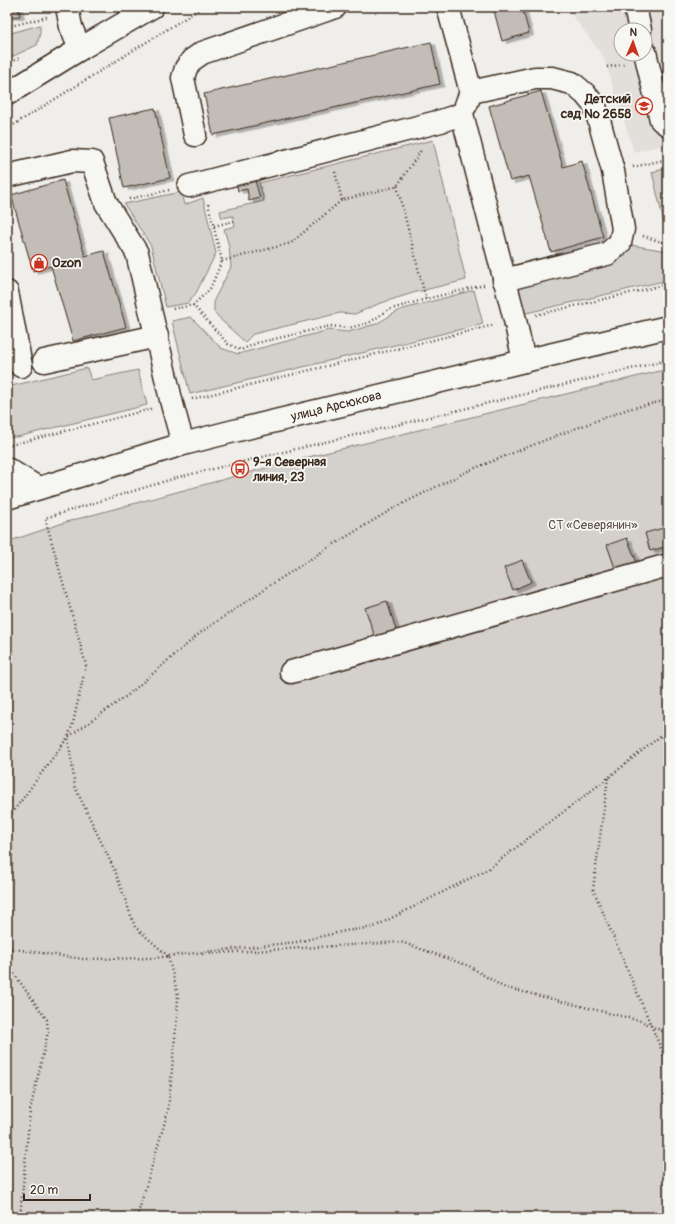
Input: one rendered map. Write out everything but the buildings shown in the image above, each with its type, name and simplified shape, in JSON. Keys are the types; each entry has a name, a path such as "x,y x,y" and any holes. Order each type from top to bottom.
{"street":[{"path":"7,94 152,7"},
{"path":"195,135 183,78 186,68 192,60 202,53 335,7"},
{"path":"448,7 471,92 462,114 524,361"},
{"path":"635,7 638,22"},
{"path":"67,9 71,27 80,49"},
{"path":"647,62 661,120 668,125"},
{"path":"471,92 535,78 552,78 572,83 585,94 595,106 613,171 623,229 620,243 608,254 504,280"},
{"path":"196,184 441,121 462,114"},
{"path":"7,176 72,161 92,162 106,203 137,253 172,404 183,444"},
{"path":"7,292 21,366"},
{"name":"улица Арсюкова","path":"7,498 183,444 668,327"},
{"path":"44,361 157,336"},
{"path":"7,469 38,488"},
{"path":"291,672 668,565"}],"path":[{"path":"7,129 203,7"},
{"path":"7,27 67,9"},
{"path":"222,261 291,243 342,200 397,186 441,121"},
{"path":"329,150 342,200"},
{"path":"613,171 668,159"},
{"path":"106,203 196,184 214,226 222,261 210,289 193,305 151,314"},
{"path":"397,186 426,299"},
{"path":"214,226 234,221"},
{"path":"193,305 228,344 241,350 257,343 330,326 348,328 369,323 388,310 504,280"},
{"path":"7,444 11,446 172,404 514,320 668,284"},
{"path":"7,820 68,737 73,723 86,665 45,518 179,478 668,360"},
{"path":"68,737 128,695 200,633 326,549 394,508 470,470 528,446 628,409 668,400"},
{"path":"7,948 83,959 155,958 297,942 374,926 488,869 608,778 668,730"},
{"path":"68,737 75,787 115,872 135,927 168,956 178,995 168,1111 137,1217"},
{"path":"608,778 593,889 668,1065"},
{"path":"168,956 401,942 470,966 503,987 610,1012 641,1021 668,1034"},
{"path":"7,964 47,1020 48,1032 30,1111 20,1217"}],"shaded area":[{"name":"Детский сад № 2658","path":"566,7 668,7 668,144 634,152 603,56"}],"green space":[{"path":"40,25 37,45 7,59 7,34"},
{"path":"433,140 466,280 416,292 378,304 355,314 340,313 253,334 245,342 214,312 214,300 231,267 229,246 224,229 235,226 233,216 222,218 220,211 264,201 259,183"},
{"path":"668,168 668,221 664,223 652,172"},
{"path":"181,192 184,205 203,198 216,253 196,293 188,303 166,307 151,246 124,204"},
{"path":"630,245 668,251 668,280 522,314 514,284"},
{"path":"474,290 483,324 190,394 172,321 191,317 221,348 238,354 329,330 348,332 376,324 400,310"},
{"path":"87,368 91,380 138,370 147,405 17,437 7,437 7,387"},
{"name":"СТ «Северянин»","path":"668,369 668,1217 7,1217 7,542 66,522 288,462"}],"place":[{"name":"Детский сад № 2658","path":"644,106"},
{"name":"Ozon","path":"39,263"},
{"name":"9-я Северная линия, 23","path":"240,469"}]}
